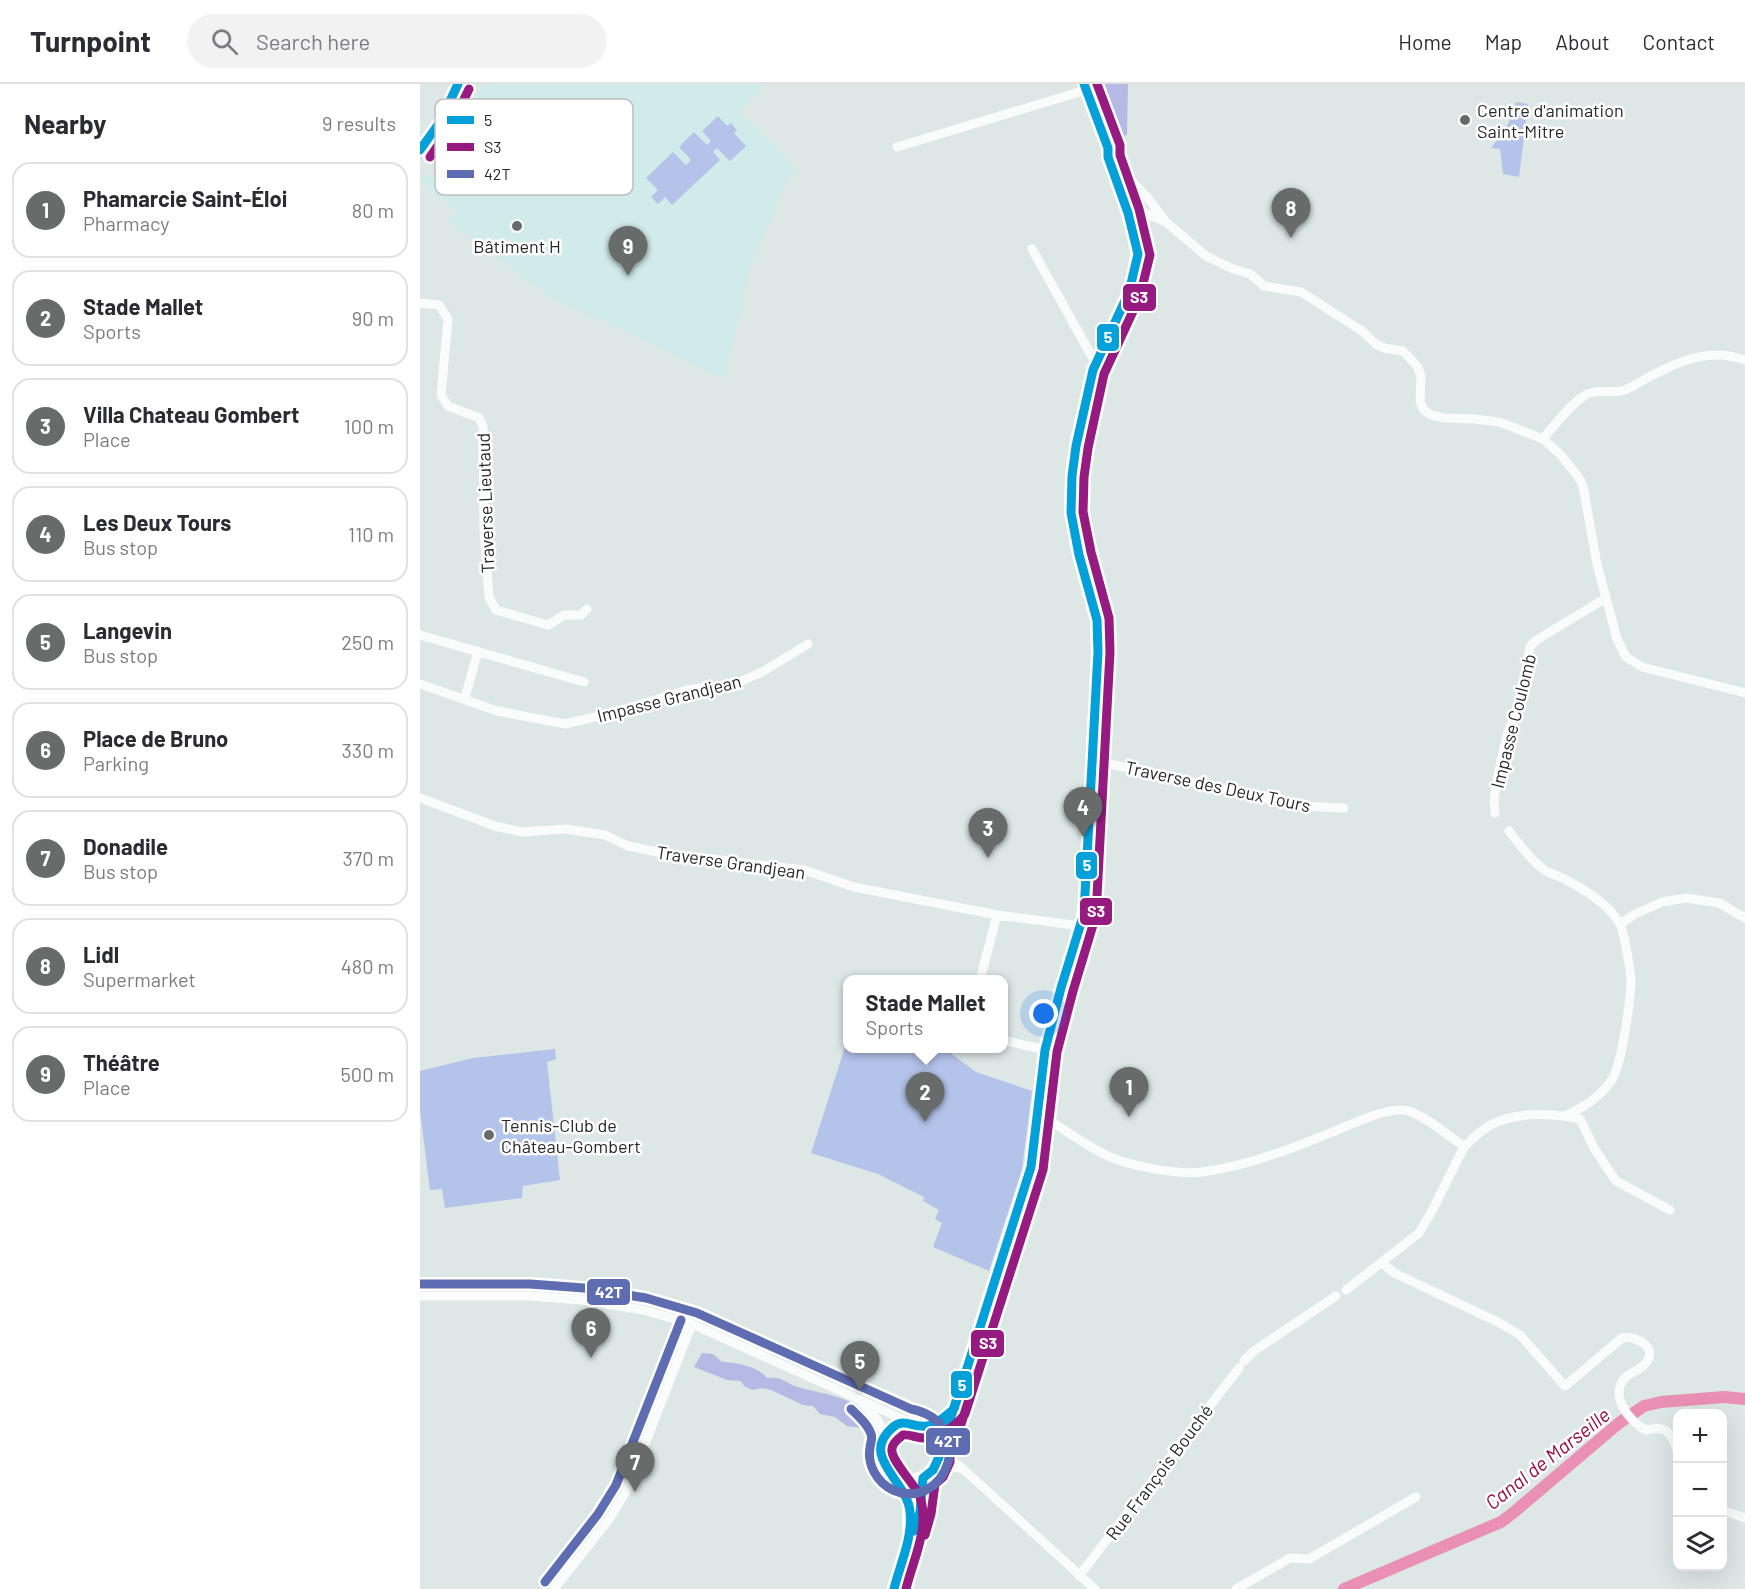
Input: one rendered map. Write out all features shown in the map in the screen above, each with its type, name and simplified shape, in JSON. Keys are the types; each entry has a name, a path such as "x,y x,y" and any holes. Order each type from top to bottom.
{"street":[{"path":"451,99 458,84"},
{"path":"894,1589 918,1520 928,1474 954,1409 1030,1167 1045,1050 1061,988 1082,926 1086,897 1098,652 1097,620 1079,555 1071,513 1072,476 1076,446 1096,364 1129,292 1138,254 1140,231 1121,178 1116,155 1108,147 1085,87 897,147"},
{"path":"420,150 435,129"},
{"path":"1121,178 1147,196 1166,222 1206,256 1233,269 1250,274 1264,286 1301,292 1362,331 1376,344 1384,348 1403,351 1417,366 1421,376 1420,402 1424,410 1431,415 1499,422 1543,439 1562,455 1580,478 1597,564 1617,639 1626,657 1642,667 1745,693"},
{"path":"1133,213 1145,213 1166,222"},
{"path":"1032,249 1096,364"},
{"name":"Traverse Lieutaud","path":"420,303 439,305 448,319 441,395 448,406 479,418 483,426 484,530 489,597 496,610 548,625 565,615 581,615 587,609"},
{"path":"1543,439 1582,397 1601,390 1623,391 1684,360 1706,355 1730,354 1745,360"},
{"name":"Impasse Coulomb","path":"1495,813 1494,799 1500,765 1507,735 1519,704 1530,647 1535,640 1606,598"},
{"path":"420,635 584,682"},
{"name":"Impasse Grandjean","path":"420,684 497,711 565,724 616,712 687,690 737,683 764,671 808,644"},
{"path":"465,699 478,651"},
{"name":"Traverse des Deux Tours","path":"1092,760 1300,806 1344,808"},
{"name":"Traverse Grandjean","path":"420,798 495,826 522,832 566,829 605,836 628,846 662,853 804,870 854,886 997,915 1082,926"},
{"path":"1509,831 1528,855 1544,870 1584,890 1602,903 1620,924 1631,981 1617,1067 1612,1079 1588,1106 1565,1116"},
{"path":"1620,924 1635,914 1662,902 1686,898 1719,903 1745,918"},
{"path":"981,975 997,915"},
{"path":"1008,1041 1045,1050"},
{"path":"1036,1116 1046,1118 1105,1155 1132,1165 1184,1172 1202,1172 1236,1164 1311,1141 1386,1112 1405,1110 1434,1125 1464,1147"},
{"path":"1346,1290 1419,1233 1438,1201 1464,1147 1489,1125 1516,1116 1565,1116 1580,1119 1594,1148 1616,1181 1670,1210"},
{"path":"1382,1263 1394,1273 1498,1322 1520,1335 1565,1386 1622,1338 1631,1336 1640,1339 1647,1347 1649,1356 1646,1364 1625,1377 1618,1387 1618,1395 1638,1426 1646,1430 1659,1427 1665,1429 1673,1442"},
{"path":"420,1296 529,1296 582,1300 643,1310 692,1324 859,1400 907,1421 925,1426 933,1434 938,1451 963,1468 1095,1589"},
{"name":"Rue François Bouché","path":"1079,1576 1241,1364 1263,1344 1336,1296"},
{"path":"554,1589 608,1521 627,1490 692,1324"},
{"path":"859,1400 878,1419 885,1435"},
{"path":"925,1426 938,1422 954,1409"},
{"path":"905,1554 910,1522 909,1502 897,1479 887,1471 881,1460 880,1447 885,1435 894,1426 907,1421"},
{"path":"897,1479 910,1482 948,1467 963,1468"},
{"path":"1236,1589 1290,1558 1309,1559 1416,1497"},
{"path":"1727,1512 1745,1518"}],"shaded area":[{"path":"483,84 764,84 741,112 780,150 799,173 790,175 751,265 725,379 548,296 448,222 456,212 437,195 633,195 633,99 476,99"},
{"path":"1104,84 1128,84 1127,135 1123,136"},
{"path":"1516,102 1528,104 1519,177 1503,174 1500,149 1491,148 1508,124"},
{"path":"718,116 727,126 731,123 737,130 734,133 746,146 730,161 717,148 713,152 720,160 672,205 665,197 658,204 651,197 658,190 646,178 673,152 686,165 691,160 679,147 694,132 707,145 711,141 702,131"},
{"path":"420,177 435,177 435,193 420,180"},
{"name":"Tennis-Club de Château-Gombert","path":"555,1049 556,1059 547,1062 560,1180 523,1186 522,1198 445,1208 442,1189 430,1190 420,1111 420,1071 473,1058"},
{"path":"843,1053 950,1053 976,1072 1032,1091 1022,1169 989,1271 933,1247 942,1223 935,1219 939,1210 923,1201 924,1197 878,1174 811,1153"},
{"path":"702,1353 713,1354 722,1362 753,1368 767,1378 780,1379 798,1387 844,1399 868,1414 860,1428 847,1426 835,1417 820,1414 813,1406 803,1405 771,1390 762,1388 752,1390 744,1386 741,1381 727,1380 694,1367"}],"waterway":[{"name":"Canal de Marseille","path":"1344,1589 1501,1522 1619,1423 1644,1406 1661,1402 1724,1397 1745,1399"}],"transit line":[{"name":"5","path":"451,99 458,84"},
{"name":"5","path":"894,1589 908,1541 910,1512 902,1490 883,1459 881,1449 883,1439 896,1425 901,1423 931,1425 954,1409 1031,1167 1045,1050 1084,913 1098,652 1097,620 1079,555 1071,513 1072,476 1076,446 1093,370 1129,292 1138,254 1128,213 1108,157 1108,148 1084,84"},
{"name":"S3","path":"906,1589 922,1532 923,1509 920,1497 892,1454 892,1447 903,1435 929,1438 941,1434 965,1414 1043,1170 1057,1052 1096,915 1110,652 1109,618 1083,512 1084,477 1104,374 1140,296 1150,255 1139,209 1120,155 1120,145 1097,84"},
{"name":"S3","path":"464,99 469,89"},
{"name":"5","path":"420,150 435,129"},
{"name":"S3","path":"430,157 435,150"},
{"name":"42T","path":"420,1284 530,1284 584,1288 646,1298 697,1313 932,1417 945,1431 950,1447 948,1463 940,1478 928,1489 912,1494 887,1487 874,1472 870,1460 872,1438 870,1430 851,1409"},
{"name":"42T","path":"545,1582 598,1514 616,1485 681,1320"},
{"name":"5","path":"914,1531 920,1512 923,1478 933,1470 939,1457 938,1444 946,1432 958,1395"},
{"name":"S3","path":"925,1535 931,1514 935,1484 943,1477 950,1462 950,1447 957,1437 969,1399"}],"place":[{"name":"Centre d'animation Saint-Mitre","path":"1465,120"},
{"name":"Bâtiment H","path":"517,226"},
{"name":"Lidl","path":"1291,238"},
{"name":"Théâtre","path":"628,276"},
{"name":"Les Deux Tours","path":"1083,837"},
{"name":"Villa Chateau Gombert","path":"988,858"},
{"name":"Phamarcie Saint-Éloi","path":"1129,1117"},
{"name":"Stade Mallet","path":"925,1122"},
{"name":"Tennis-Club de Château-Gombert","path":"489,1135"},
{"name":"Place de Bruno","path":"591,1358"},
{"name":"Langevin","path":"860,1391"},
{"name":"Donadile","path":"635,1492"}]}
